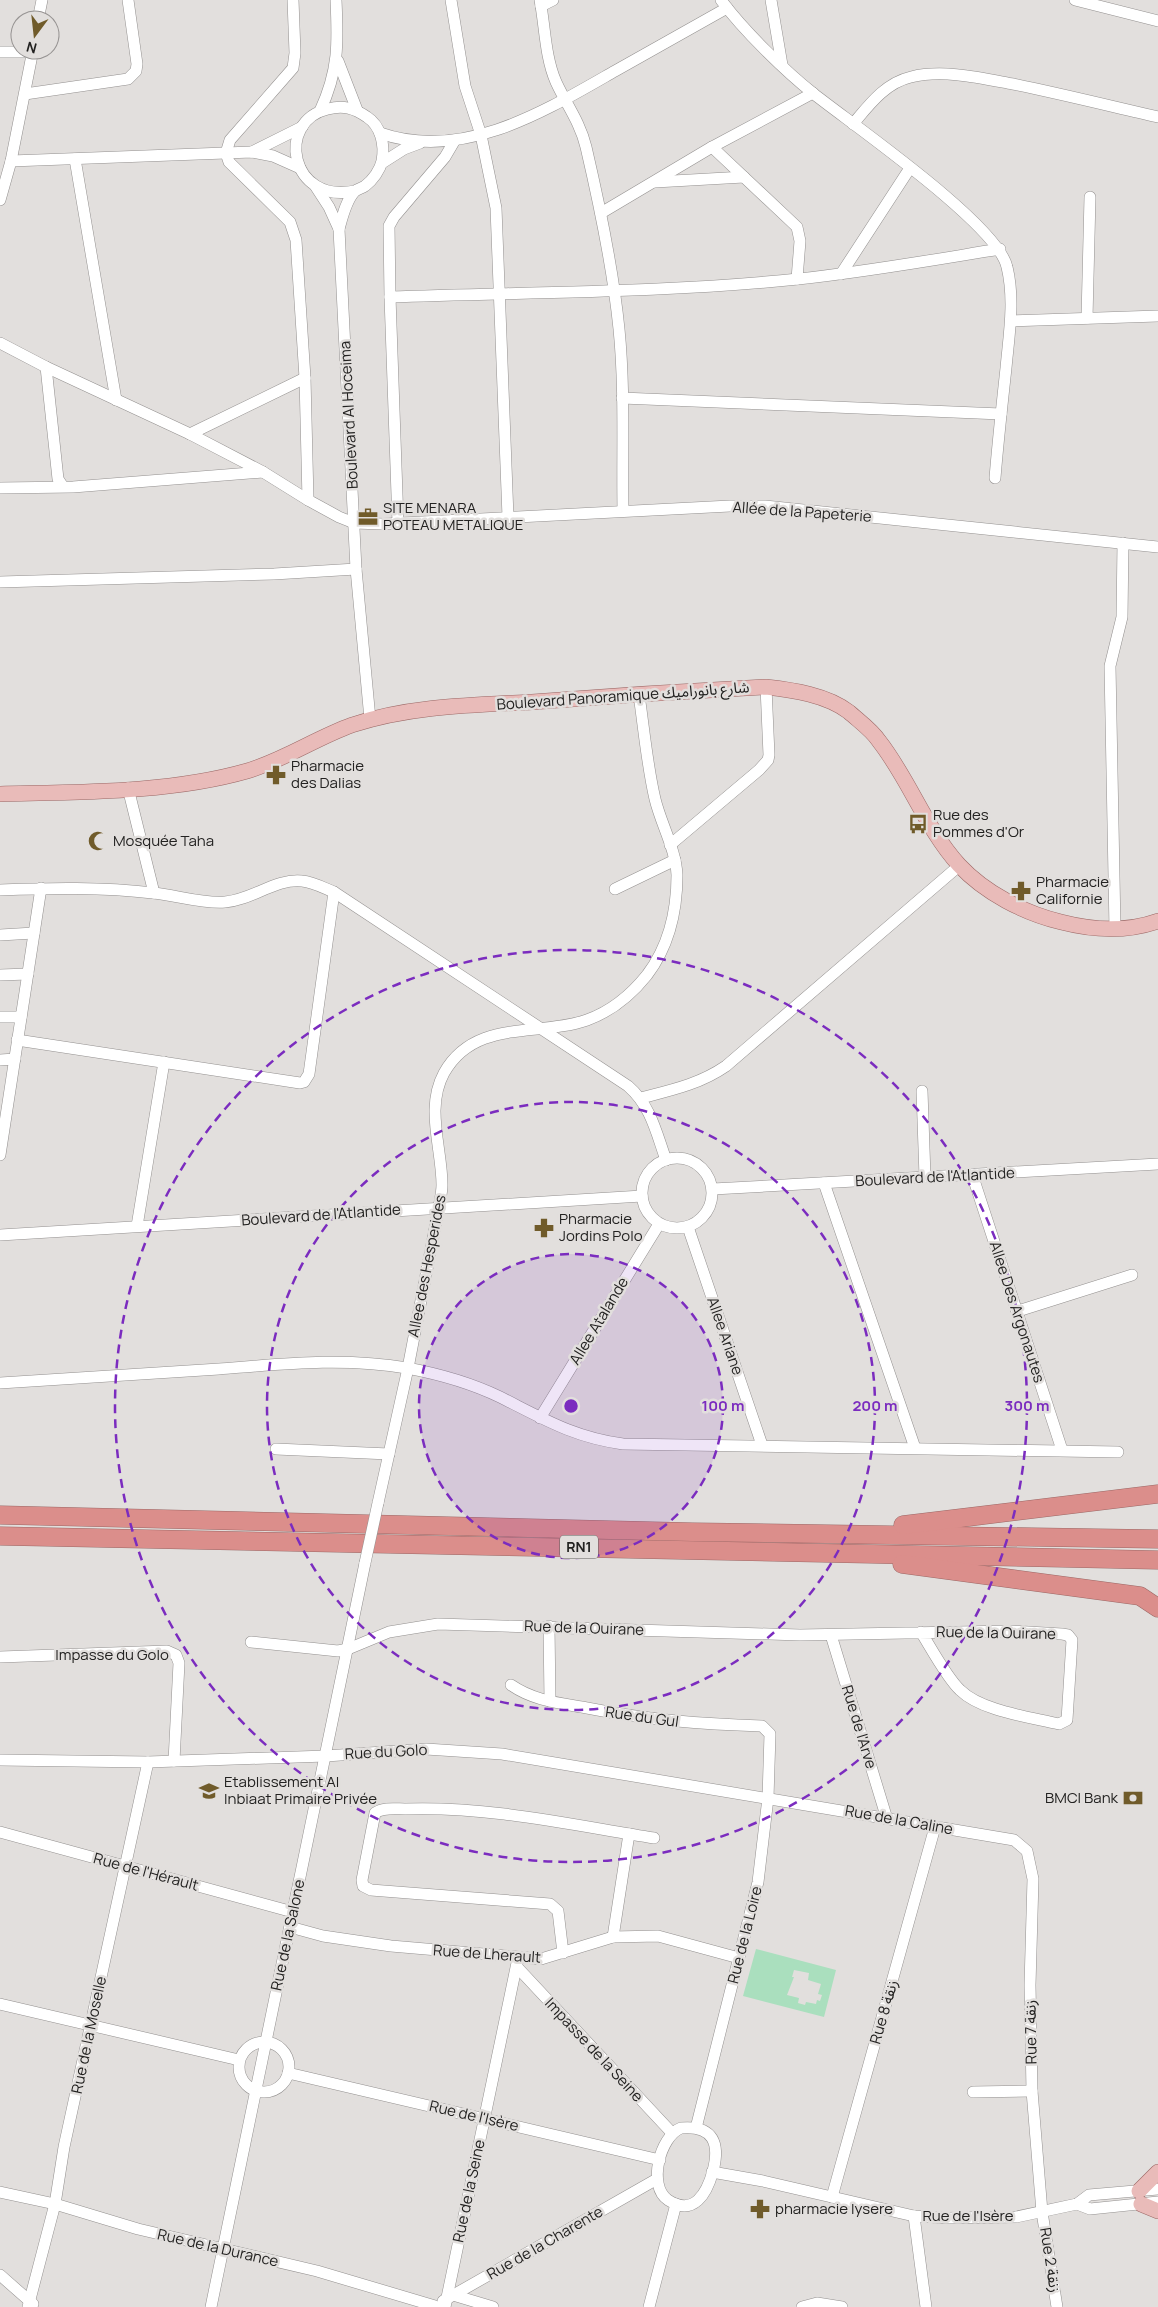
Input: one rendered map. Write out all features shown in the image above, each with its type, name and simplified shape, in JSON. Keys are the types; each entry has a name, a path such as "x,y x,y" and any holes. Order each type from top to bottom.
{"highway":[{"path":"849,1533 1158,1494"},
{"name":"RN1","path":"0,1515 692,1532 1158,1539"},
{"name":"RN1","path":"0,1536 1158,1560"},
{"path":"814,1552 1140,1596 1158,1608"}],"main road":[{"name":"Boulevard Panoramique شارع بانوراميك","path":"0,794 205,782 249,770 330,733 370,719 441,708 766,687 792,690 819,697 847,711 879,740 934,830 960,865 1012,904 1052,920 1083,928 1114,929 1158,921"},
{"path":"1158,2172 1140,2198 1158,2211"}],"street":[{"path":"25,94 128,80 132,76 137,64 128,0"},
{"path":"293,0 295,53 293,68 230,140 226,153 229,162 237,172 290,222 294,230 305,378 308,500"},
{"path":"320,111 334,78 337,57 336,0"},
{"path":"450,0 465,86 481,134 496,208 508,517"},
{"path":"553,0 540,3 550,62 556,81 580,126 586,144 615,291 621,358 622,511"},
{"path":"771,0 782,65"},
{"path":"1079,0 1158,21"},
{"path":"380,134 421,142 455,140 481,134 530,118 566,99 724,4 782,65 813,93 910,168 978,227 1000,249 1007,265 1011,292 1011,320 995,478"},
{"path":"337,57 356,110"},
{"path":"0,200 11,161 31,60"},
{"path":"853,124 875,98 892,84 911,77 938,74 983,78 1158,117"},
{"path":"601,213 712,147 813,93"},
{"path":"338,106 356,110 371,119 380,134 384,148 382,163 376,175 367,185 355,191 335,193 316,187 306,179 296,154 297,140 302,128 310,118 320,111 338,106"},
{"path":"252,152 302,128"},
{"path":"398,523 388,236 391,221 445,157 455,140"},
{"path":"382,163 404,149 421,142"},
{"path":"712,147 798,227 800,241 797,279"},
{"path":"11,161 252,152 273,156 300,168"},
{"path":"75,159 116,400"},
{"path":"841,274 910,168"},
{"path":"652,182 744,177"},
{"name":"Boulevard Al Hoceima","path":"316,187 329,207 339,230"},
{"name":"Boulevard Al Hoceima","path":"355,191 344,211 339,230 356,569 370,719"},
{"path":"1087,318 1090,197"},
{"path":"390,297 615,291 797,279 1000,249"},
{"path":"1011,320 1158,316"},
{"path":"0,342 46,367 190,434 263,472 308,500 354,523"},
{"path":"46,367 58,479 62,486"},
{"path":"190,434 305,378"},
{"path":"622,398 1001,414"},
{"path":"0,488 73,487 263,472"},
{"name":"Allée de la Papeterie","path":"354,523 398,523 622,511 765,506 1158,547"},
{"path":"1114,929 1110,666 1122,617 1123,543"},
{"path":"0,582 274,574 356,569"},
{"path":"670,845 759,770 768,760 770,748 766,687"},
{"name":"Allee des Hesperides","path":"365,1563 408,1368 439,1207 442,1186 435,1132 437,1099 444,1074 460,1054 476,1042 496,1034 563,1026 588,1020 615,1006 636,990 656,962 670,933 676,903 677,874 675,860 655,798 639,694"},
{"path":"128,788 154,893"},
{"path":"615,889 675,860"},
{"path":"641,1098 709,1078 726,1066 960,865"},
{"path":"0,890 82,888 154,893 223,902 240,900 286,882 302,881 334,892 628,1086 641,1098 649,1111 666,1160"},
{"path":"0,1155 4,1099 15,1059 40,888"},
{"path":"18,1040 300,1084 304,1082 309,1074 334,892"},
{"path":"0,934 34,933"},
{"path":"0,975 28,974"},
{"path":"0,1017 21,1017"},
{"path":"0,1060 15,1059"},
{"path":"137,1226 164,1062"},
{"path":"922,1091 925,1177"},
{"path":"680,1158 696,1164 708,1176 712,1189 712,1202 706,1214 699,1221 688,1227 674,1229 659,1224 646,1210 642,1196 646,1176 653,1167 666,1160 680,1158"},
{"name":"Boulevard de l'Atlantide","path":"712,1189 1158,1164"},
{"name":"Allee Des Argonautes","path":"972,1174 1062,1450"},
{"path":"824,1183 915,1448"},
{"name":"Boulevard de l'Atlantide","path":"0,1235 642,1196"},
{"name":"Allee Atalande","path":"540,1418 659,1224"},
{"name":"Allee Ariane","path":"688,1227 762,1445"},
{"path":"1018,1311 1132,1275"},
{"path":"0,1383 326,1361 371,1363 408,1368 476,1386 576,1434 599,1441 623,1444 1118,1452"},
{"path":"276,1449 389,1454"},
{"name":"Rue de la Salone","path":"211,2307 365,1563"},
{"name":"Rue de la Ouirane","path":"251,1642 328,1651 348,1649 388,1632 438,1624 831,1635 921,1632 1011,1631 1068,1635 1072,1640 1067,1720 1058,1724 984,1704 968,1697 958,1689 921,1632"},
{"path":"549,1626 550,1701"},
{"name":"Rue de l'Arve","path":"831,1635 887,1818"},
{"name":"Impasse du Golo","path":"0,1657 167,1651 176,1655 179,1663 174,1761"},
{"name":"Rue du Gul","path":"511,1685 524,1694 550,1701 639,1718 678,1723 762,1726 768,1730 770,1738"},
{"name":"Rue de la Loire","path":"696,2128 758,1882 768,1798 770,1738"},
{"name":"Rue du Golo","path":"0,1760 148,1762 326,1756 426,1749 502,1754 768,1798"},
{"name":"Rue de la Moselle","path":"31,2305 55,2204 64,2147 148,1762"},
{"name":"Rue de la Caline","path":"768,1798 1002,1837 1014,1840 1027,1852"},
{"path":"563,1953 558,1911 550,1904 371,1890 363,1886 362,1880 375,1813 381,1810 409,1809 467,1810 525,1817 654,1838"},
{"name":"Rue 8 زنقة","path":"832,2197 935,1827"},
{"name":"Rue de l'Hérault","path":"0,1832 293,1912"},
{"path":"613,1937 629,1834"},
{"name":"Rue 7 زنقة","path":"1027,1852 1033,1879 1030,1985 1032,2091 1042,2212"},
{"name":"Rue de Lherault","path":"290,1928 323,1936 517,1962 542,1959 613,1937 665,1937 739,1958"},
{"name":"Rue de la Seine","path":"443,2303 485,2119 517,1962"},
{"name":"Impasse de la Seine","path":"517,1962 672,2133"},
{"path":"0,2004 239,2060"},
{"path":"266,2041 278,2046 286,2055 288,2073 282,2085 276,2089 263,2092 257,2091 245,2084 238,2067 239,2060 249,2046 266,2041"},
{"name":"Rue de l'Isère","path":"288,2073 660,2160"},
{"path":"973,2092 1032,2091"},
{"path":"681,2128 696,2128 710,2135 717,2151 708,2188 701,2199 689,2204 676,2204 665,2198 659,2191 657,2179 660,2160 665,2142 672,2133 681,2128"},
{"name":"Rue de l'Isère","path":"712,2172 914,2216 980,2219 1016,2217 1077,2204 1090,2208 1140,2198 1158,2189"},
{"name":"Rue de la Charente","path":"443,2303 657,2179"},
{"name":"Rue de la Durance","path":"0,2192 55,2204 138,2229 443,2303 493,2307"},
{"name":"Rue de l'Isère","path":"1140,2198 1158,2202"},
{"path":"649,2307 676,2204"},
{"name":"Rue 2 زنقة","path":"1042,2212 1057,2307"},
{"path":"914,2216 926,2307"},
{"path":"3,2280 31,2305"},
{"path":"802,2307 817,2303 842,2307"}],"green space":[{"path":"756,1949 836,1970 824,2017 743,1996","holes":["794,1970 809,1973 808,1980 821,1984 818,1994 822,1995 820,2001 817,2000 816,2004 806,2002 805,2005 798,2003 799,1998 787,1995 794,1977 792,1977"]}],"place":[{"name":"SITE MENARA POTEAU METALIQUE","path":"368,517"},
{"name":"Pharmacie des Dalias","path":"276,775"},
{"name":"Rue des Pommes d'Or","path":"918,824"},
{"name":"Mosquée Taha","path":"98,841"},
{"name":"Pharmacie Californie","path":"1021,891"},
{"name":"Pharmacie Jordins Polo","path":"544,1228"},
{"name":"Etablissement Al Inbiaat Primaire Privée","path":"209,1791"},
{"name":"BMCI Bank","path":"1133,1798"},
{"name":"pharmacie lysere","path":"760,2209"}]}
